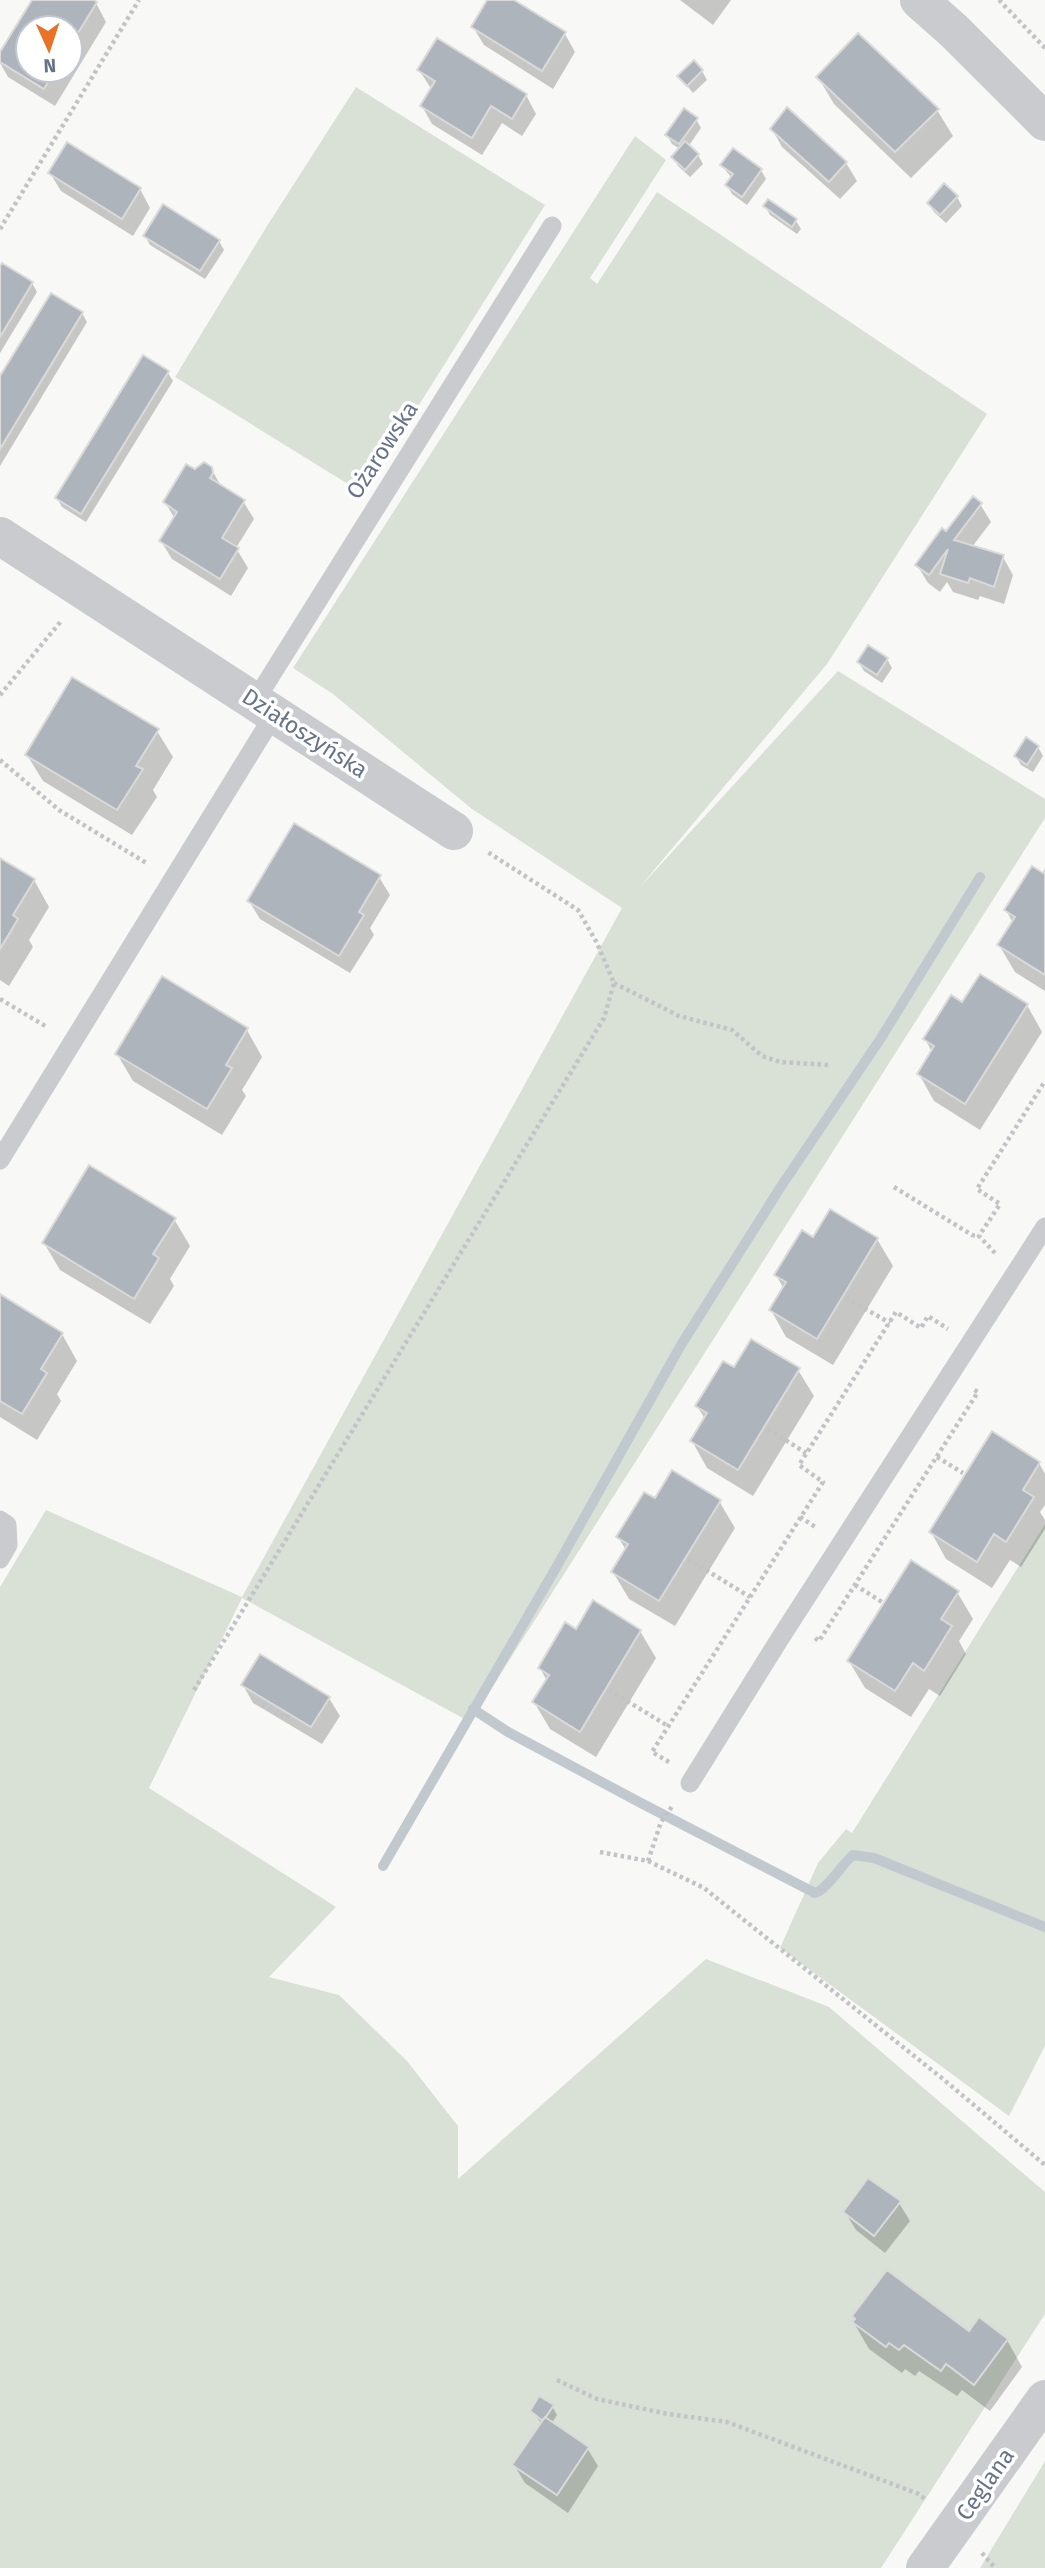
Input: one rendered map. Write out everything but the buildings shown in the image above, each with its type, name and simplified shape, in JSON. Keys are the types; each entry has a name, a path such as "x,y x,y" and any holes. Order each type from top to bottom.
{"street":[{"path":"919,0 1045,122"},
{"name":"Działoszyńska","path":"0,536 454,831"},
{"name":"Ceglana","path":"925,2568 1045,2399"}],"lane":[{"name":"Ożarowska","path":"0,1160 173,879 265,707 552,226"},
{"path":"692,1781 785,1631 1045,1227"},
{"path":"0,1520 7,1525 8,1545 0,1559"}],"path":[{"path":"0,229 139,0"},
{"path":"999,0 1045,48"},
{"path":"0,695 85,591"},
{"path":"0,760 59,810 173,879"},
{"path":"194,1690 604,1018 614,984 597,943 578,910 454,831"},
{"path":"614,984 679,1016 732,1030 762,1056 780,1062 829,1065"},
{"path":"0,999 72,1043"},
{"path":"979,1236 1000,1204 977,1189 1045,1081"},
{"path":"894,1187 972,1235 979,1236 1001,1259 1018,1269"},
{"path":"846,1298 890,1323"},
{"path":"692,1781 652,1752 823,1482 799,1465 806,1453 896,1312 921,1328 929,1315 970,1344"},
{"path":"768,1429 806,1453"},
{"path":"937,1457 962,1473"},
{"path":"688,1559 750,1597"},
{"path":"855,1585 882,1602"},
{"path":"609,1690 668,1726"},
{"path":"257,1700 287,1718 289,1714"},
{"path":"648,1861 667,1811"},
{"path":"600,1852 648,1861 704,1888 943,2079 1045,2165"},
{"path":"557,2380 597,2399 668,2414 727,2422 919,2494 956,2526"}],"shaded area":[{"path":"356,87 545,205 364,492 175,377"},
{"path":"635,136 666,160 590,278 597,284 657,192 987,414 827,664 639,888 838,671 1045,799 1045,818 470,1722 242,1598 149,1788 336,1907 269,1977 339,1995 407,2061 458,2126 458,2179 706,1959 829,2007 1045,2192 1045,2314 881,2568 0,2568 0,1587 46,1510 242,1597 622,908 472,809 333,694 293,668"},
{"path":"1045,1524 1045,2046 1009,2116 780,1948 818,1863 846,1829 852,1833"},
{"path":"1045,2461 1045,2568 980,2568"}],"waterway":[{"path":"383,1866 681,1345 780,1188 881,1038 980,877"},
{"path":"473,1709 508,1732 815,1893 820,1891 853,1855 874,1858 1045,1927"}]}
